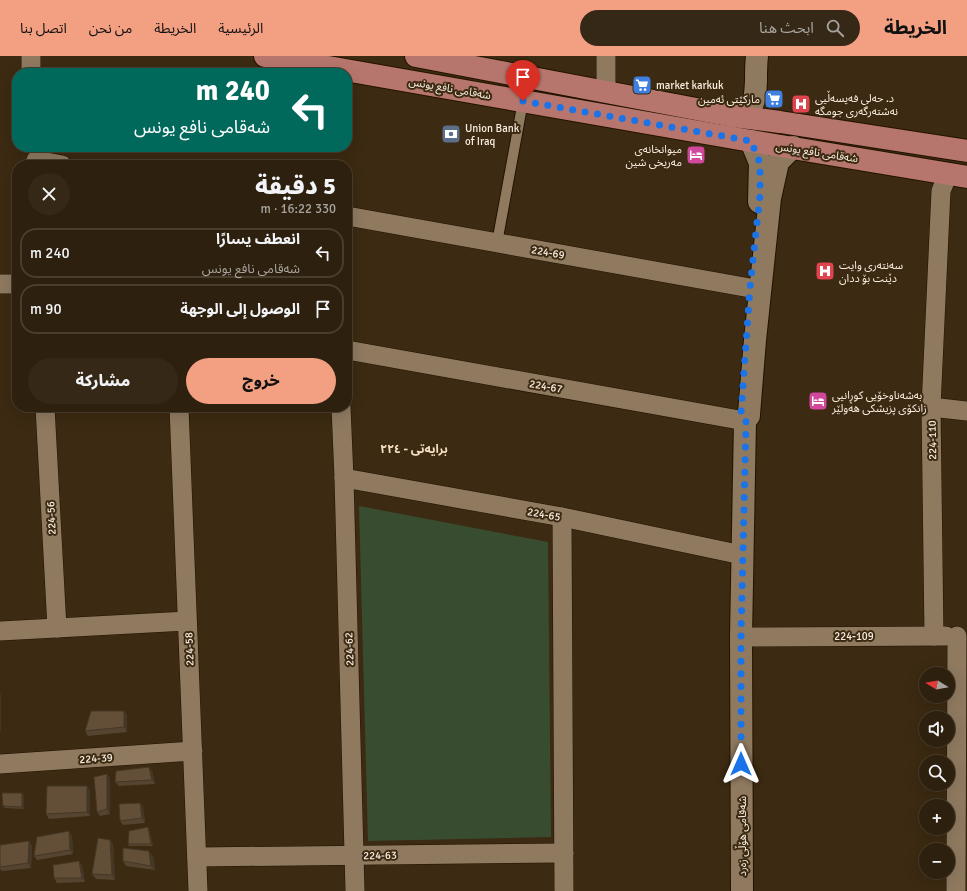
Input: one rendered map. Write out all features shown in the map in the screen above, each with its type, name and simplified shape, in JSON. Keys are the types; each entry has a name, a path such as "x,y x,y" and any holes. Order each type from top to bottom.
{"main road":[{"name":"شەقامی نافع یونس","path":"265,56 334,68"},
{"path":"416,56 733,116 967,151"},
{"name":"شەقامی نافع یونس","path":"352,71 957,176"}],"street":[{"path":"31,56 32,68"},
{"path":"606,56 606,92"},
{"path":"733,116 742,114 753,105 756,96 757,56"},
{"path":"756,96 764,112 780,122"},
{"name":"شەقامی هۆڵی زەرد","path":"746,421 741,413 750,288 760,195 760,163 751,141"},
{"name":"شەقامی هۆڵی زەرد","path":"742,891 741,637 746,421 749,414 770,198 778,162 793,148"},
{"path":"36,157 46,160"},
{"name":"224-110","path":"934,636 931,407 941,192 957,176"},
{"name":"224-69","path":"352,217 750,288"},
{"path":"0,284 12,284"},
{"name":"224-67","path":"352,351 746,421"},
{"path":"931,407 967,411"},
{"name":"224-56","path":"45,412 57,628"},
{"name":"224-58","path":"179,412 198,891"},
{"name":"224-62","path":"341,412 355,891"},
{"name":"224-65","path":"344,478 562,517 742,555"},
{"path":"562,517 564,891"},
{"path":"0,631 188,621"},
{"path":"956,891 962,636"},
{"name":"224-109","path":"741,637 962,636"},
{"name":"224-39","path":"0,764 192,751"},
{"name":"224-63","path":"197,857 564,853"}],"lane":[{"path":"497,243 523,101"}],"green space":[{"path":"359,506 548,542 551,837 368,841"}],"building":[{"path":"91,711 124,711 124,727 85,731"},
{"path":"149,767 152,780 115,782 116,771"},
{"path":"107,774 107,809 97,812 94,777"},
{"path":"47,786 87,786 87,812 46,814"},
{"path":"2,793 22,793 22,807 3,806"},
{"path":"140,803 142,818 120,821 119,804"},
{"path":"148,827 151,844 128,844 129,831"},
{"path":"69,831 70,850 34,856 37,837"},
{"path":"98,838 110,840 112,875 92,874"},
{"path":"29,841 28,863 0,867 0,845"},
{"path":"123,848 149,851 151,866 123,861"},
{"path":"79,861 82,878 54,878 53,865"}],"place":[{"name":"market karkuk","path":"642,85"},
{"name":"مارکێتی ئەمین","path":"774,99"},
{"name":"د. حەلی فەیسەڵیی نەشتەرگەری جومگە","path":"801,104"},
{"name":"Union Bank of Iraq","path":"451,134"},
{"name":"میوانخانەی مەریخی شین","path":"696,155"},
{"name":"سەنتەری وایت دێنت بۆ ددان","path":"825,271"},
{"name":"بەشەناوخۆیی کوڕانیی زانکۆی پزیشکی هەولێر","path":"818,401"}],"district":[{"name":"برایەتی - ٢٢٤","path":"414,449"}],"route":[{"path":"523,101 751,141 760,163 760,195 750,288 741,413 746,421 743,489 741,764"}]}
